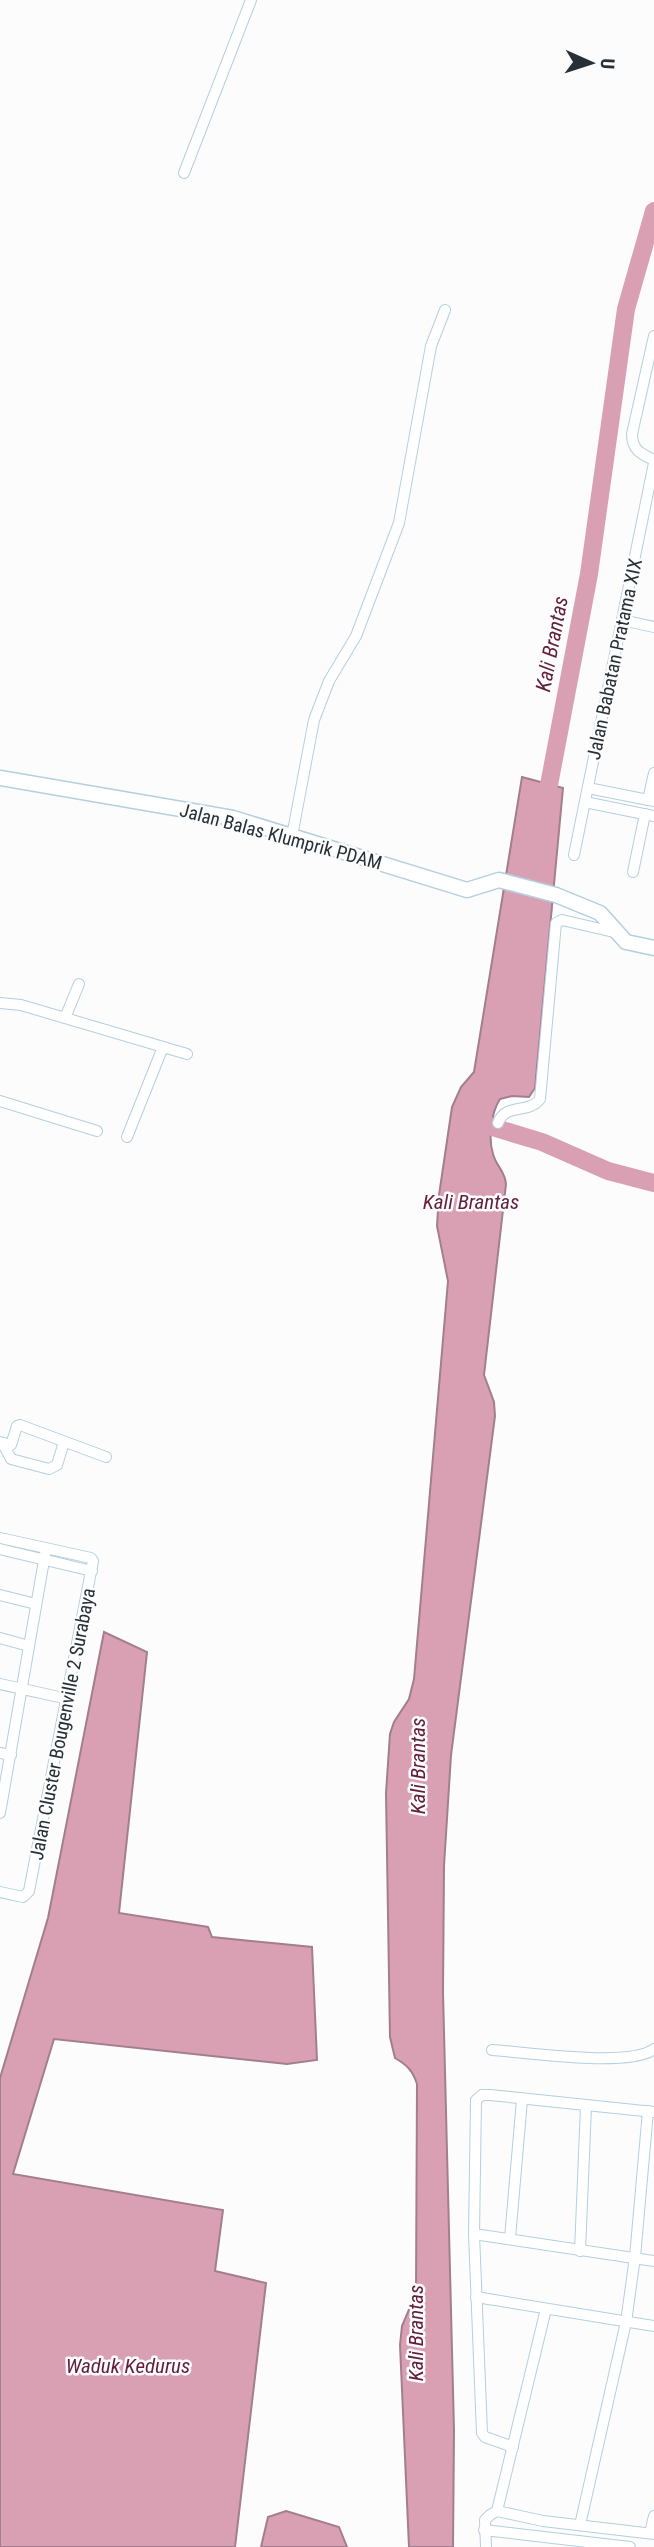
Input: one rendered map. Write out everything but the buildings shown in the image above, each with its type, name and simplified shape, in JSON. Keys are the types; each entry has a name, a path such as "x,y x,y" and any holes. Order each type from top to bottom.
{"street":[{"path":"184,173 251,0"},
{"path":"292,836 314,720 329,681 356,636 399,523 431,346 445,310"},
{"path":"654,336 632,434 632,443 636,449 654,466"},
{"name":"Jalan Babatan Pratama XIX","path":"574,855 654,466"},
{"path":"622,620 654,627"},
{"path":"587,788 651,800 654,773"},
{"name":"Jalan Balas Klumprik PDAM","path":"0,778 197,811 292,836 467,890 499,880 556,895 600,913 631,944 654,948"},
{"path":"585,802 650,815 633,872"},
{"path":"498,1123 507,1111 533,1106 540,1099 556,923 562,920 618,933"},
{"path":"65,1018 79,984"},
{"path":"5,1003 187,1054"},
{"path":"127,1137 163,1047"},
{"path":"0,1101 97,1131"},
{"path":"2,1443 11,1445 18,1425 106,1457"},
{"path":"2,1443 12,1459 49,1469 57,1465 64,1442"},
{"path":"0,1538 92,1571"},
{"path":"0,1549 45,1554"},
{"path":"0,1813 5,1754 21,1689 45,1554"},
{"name":"Jalan Cluster Bougenville 2 Surabaya","path":"0,1892 23,1898 29,1891 92,1571 91,1558 45,1554"},
{"path":"0,1595 36,1604"},
{"path":"0,1639 29,1646"},
{"path":"0,1684 68,1699"},
{"path":"492,2050 589,2058 647,2054 654,2049"},
{"path":"513,2446 485,2437 482,2433 474,2234 474,2104 478,2097 486,2095 651,2112 626,2322 580,2525"},
{"path":"510,2238 522,2100"},
{"path":"580,2251 586,2106"},
{"path":"474,2234 654,2261"},
{"path":"476,2297 654,2326"},
{"path":"498,2511 546,2309"},
{"path":"486,2547 484,2530 487,2517 498,2511 652,2534 654,2516"},
{"path":"484,2530 540,2542 630,2547"}],"water":[{"name":"Kali Brantas","path":"522,777 563,788 535,1088 529,1097 512,1096 500,1099 491,1126 493,1154 506,1184 484,1375 494,1402 495,1416 451,1755 444,1866 443,1992 454,2430 453,2547 409,2547 400,2345 402,2326 416,2293 417,2084 409,2069 395,2058 390,2037 386,1793 390,1734 394,1722 409,1699 414,1679 448,1281 437,1226 439,1195 452,1107 461,1087 474,1072"},
{"name":"Waduk Kedurus","path":"104,1632 147,1652 119,1913 208,1927 212,1937 312,1947 317,2060 287,2064 54,2039 13,2174 223,2210 215,2271 266,2283 235,2547 0,2547 0,2078 48,1918"},
{"path":"286,2511 339,2527 347,2547 261,2547 268,2517"}],"waterway":[{"name":"Kali Brantas","path":"545,806 589,574 626,309 654,211"},
{"path":"479,1123 542,1142 608,1171 654,1183"}]}
